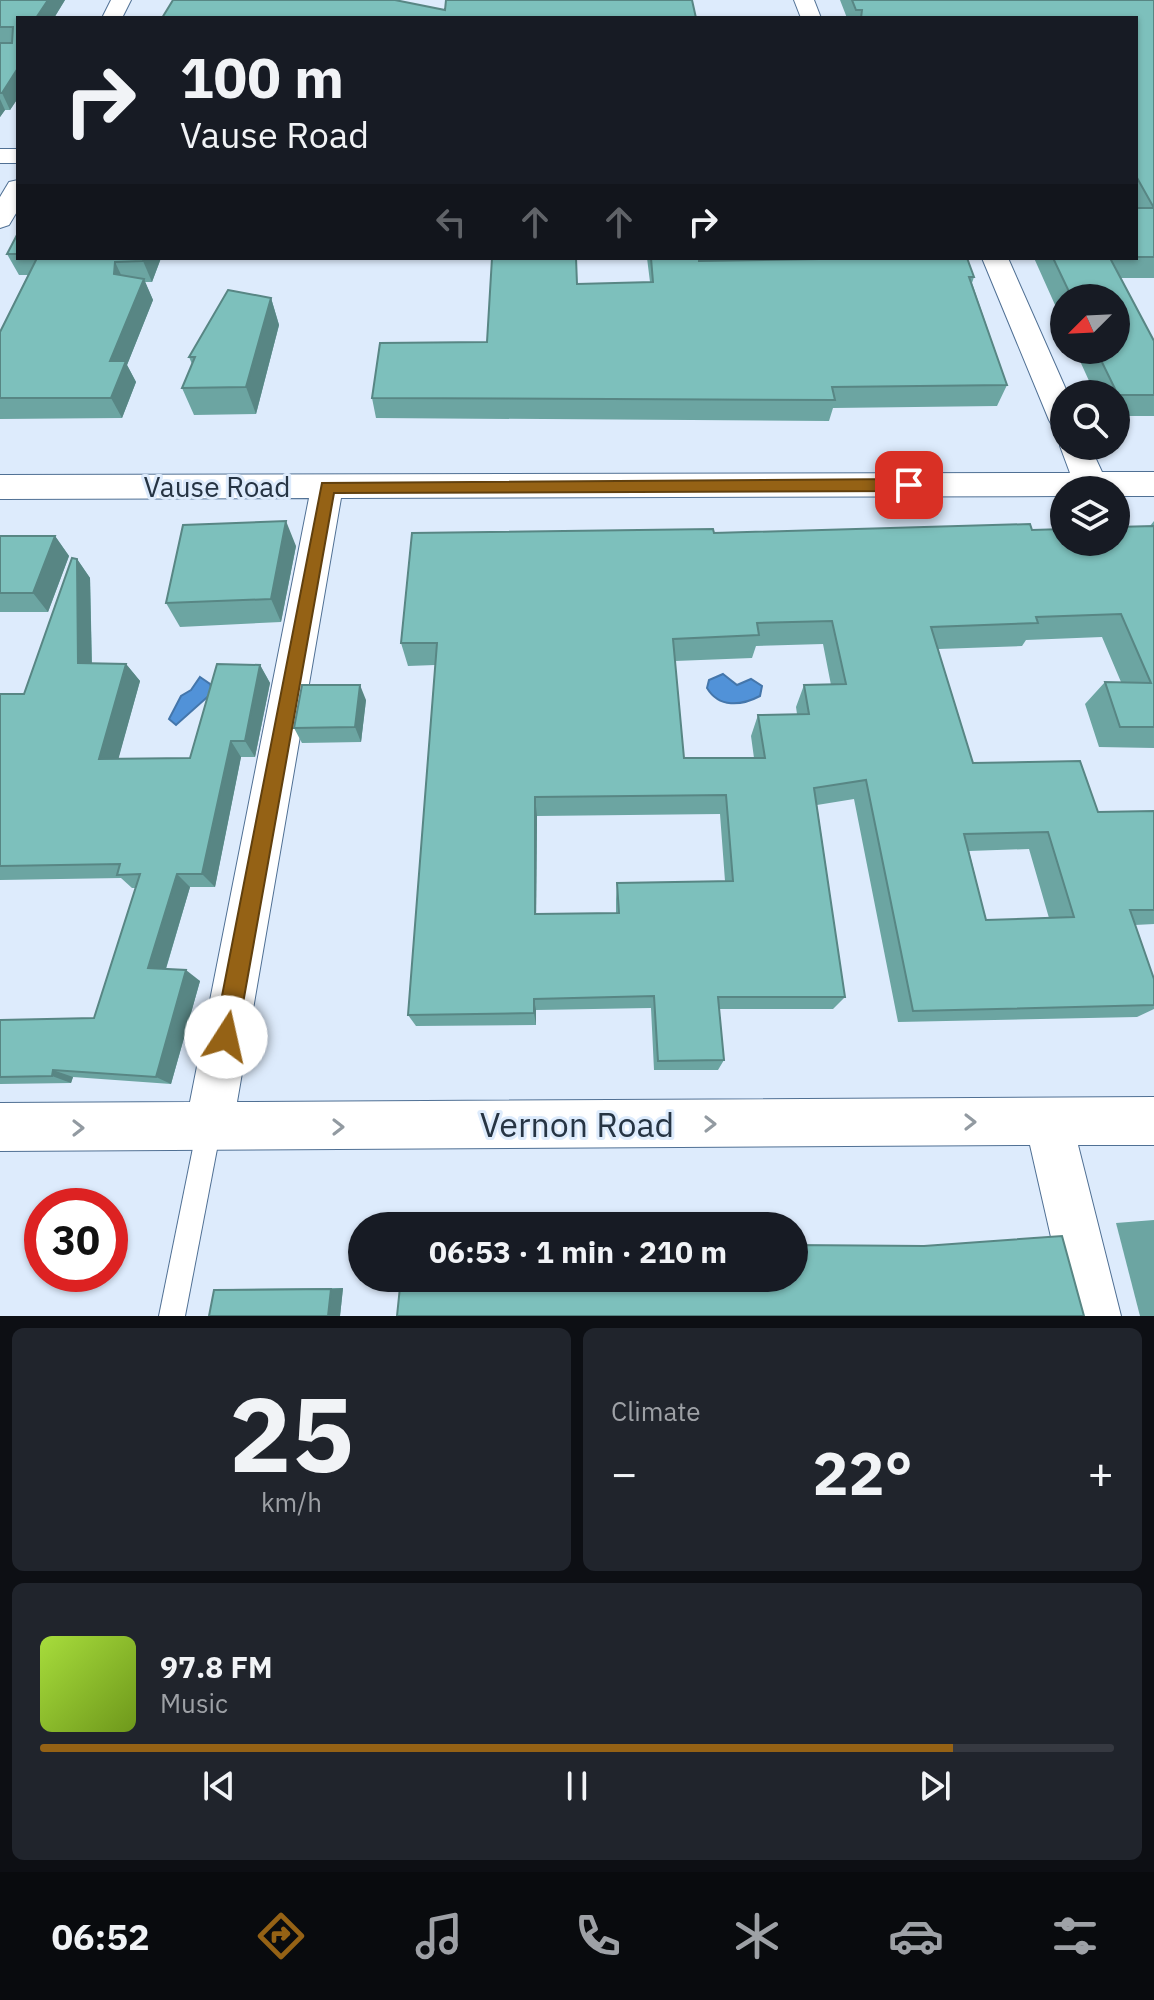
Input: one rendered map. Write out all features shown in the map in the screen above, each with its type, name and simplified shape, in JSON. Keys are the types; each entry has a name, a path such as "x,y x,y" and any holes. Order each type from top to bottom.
{"street":[{"path":"0,220 16,191"},
{"path":"996,260 1050,387"},
{"name":"Vause Road","path":"0,487 1050,484"},
{"name":"Vause Road","path":"1130,484 1154,484"},
{"path":"209,1128 327,487"},
{"name":"Vernon Road","path":"0,1127 1154,1121"},
{"path":"1048,1122 1095,1316"}],"lane":[{"path":"172,1316 209,1128"}],"water":[{"path":"723,674 737,685 751,679 762,686 760,696 738,703 718,699 707,688 709,680"},
{"path":"200,677 210,684 213,692 176,725 169,719 181,696 191,690"}],"building":[{"path":"0,0 48,0 37,16 16,16 16,71 2,93 0,43 12,43 13,27 0,27"},
{"path":"173,0 395,0 445,10 446,0 692,0 696,16 163,16"},
{"path":"852,0 1154,0 1154,208 1138,180 1138,16 861,16 862,10 856,10"},
{"path":"1138,208 1154,208 1154,257 1138,257"},
{"path":"16,237 16,254 7,254"},
{"path":"36,260 143,260 115,262 114,274 144,279 110,361 126,361 111,398 0,398 0,332"},
{"path":"492,260 576,260 577,284 653,282 651,260 968,260 974,277 969,277 1007,385 832,387 835,400 372,398 380,343 487,342"},
{"path":"1054,260 1111,260 1124,284 1065,284"},
{"path":"228,290 271,298 246,387 182,388 195,357 189,357"},
{"path":"1130,296 1154,341 1154,395 1130,395 1130,380 1111,380 1103,364 1130,364"},
{"path":"286,521 271,599 166,603 183,525"},
{"path":"1030,524 1032,530 1050,529 1050,556 1130,556 1130,527 1154,526 1154,727 1120,727 1105,682 1151,683 1121,614 1036,617 1038,623 931,627 973,763 1080,761 1098,812 1154,811 1154,910 1130,910 1154,979 1154,1005 913,1011 866,780 814,788 845,997 718,997 724,1060 658,1061 654,996 534,999 534,1013 408,1015 437,643 401,643 412,533 713,529 714,533","holes":["832,621 846,684 804,685 809,714 758,715 765,758 684,758 673,639 759,635 757,623","726,795 733,881 617,883 619,913 535,914 535,797","1048,832 1074,917 986,920 964,834"]},
{"path":"0,536 55,536 33,593 0,593"},
{"path":"72,558 77,559 78,663 126,664 99,759 190,758 217,664 260,665 245,741 231,741 202,874 177,874 148,968 186,970 156,1077 53,1070 52,1076 0,1077 0,1020 94,1018 140,874 117,875 120,864 0,866 0,694 24,694"},
{"path":"302,685 360,685 355,727 294,728"},
{"path":"1062,1236 1084,1316 397,1316 399,1292 808,1292 808,1245 924,1246"},
{"path":"331,1289 328,1316 209,1316 214,1290"}],"route":[{"path":"226,1037 327,487 909,485"}]}
